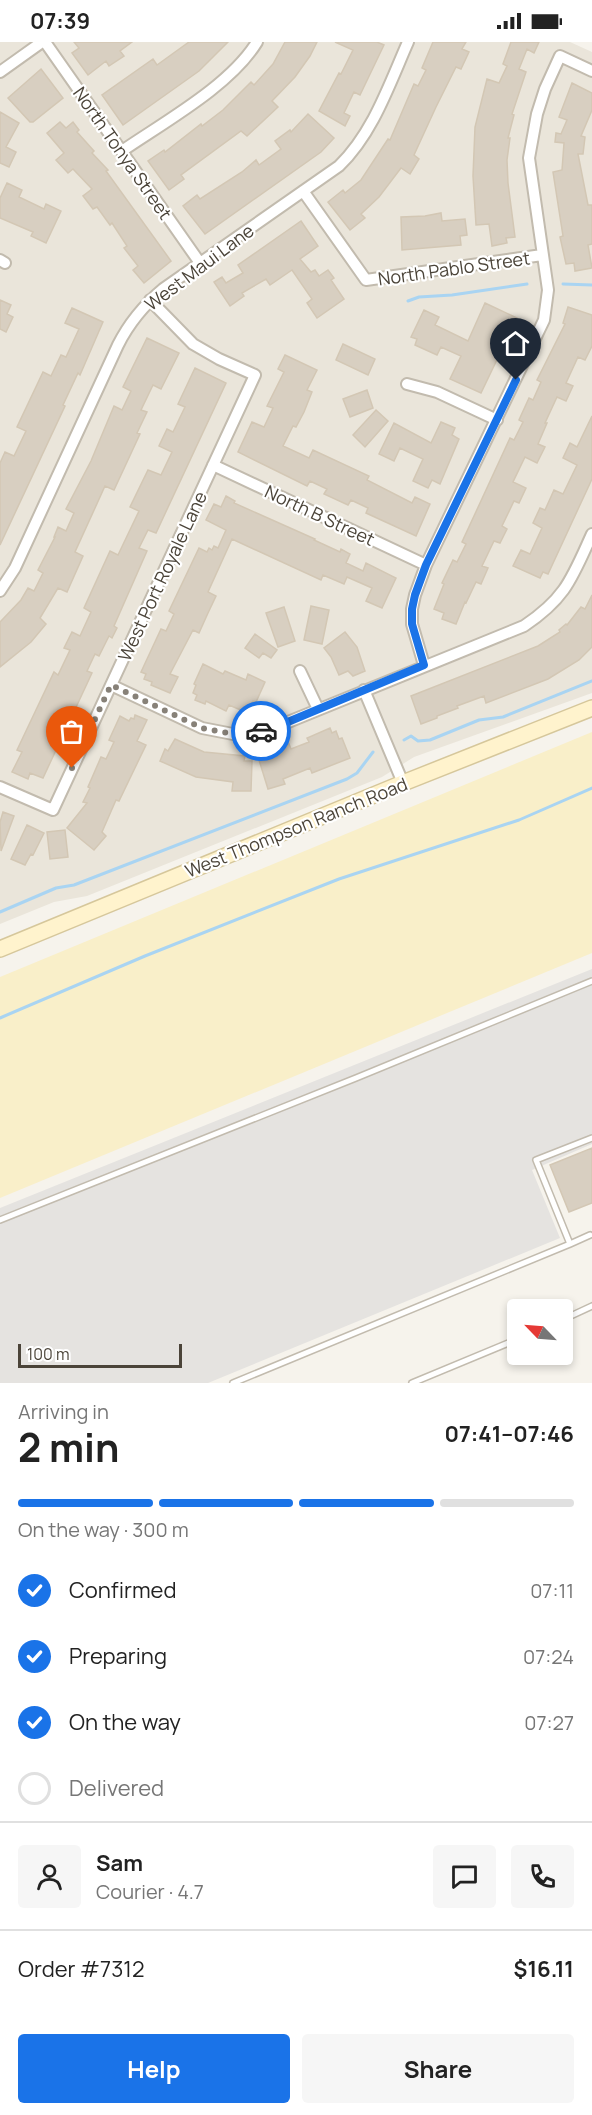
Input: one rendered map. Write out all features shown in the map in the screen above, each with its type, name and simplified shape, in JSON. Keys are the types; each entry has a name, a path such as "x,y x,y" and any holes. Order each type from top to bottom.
{"main road":[{"name":"West Thompson Ranch Road","path":"0,949 592,708"}],"street":[{"path":"0,72 44,42"},
{"name":"North Tonya Street","path":"44,42 200,263"},
{"path":"122,151 196,101 236,68 257,42"},
{"name":"West Maui Lane","path":"0,591 15,568 121,340 133,320 150,300 339,166 354,151 370,126 408,42"},
{"path":"424,665 412,624 415,595 426,565 544,320 548,290 529,158 537,114 560,56 592,71"},
{"name":"North Pablo Street","path":"303,191 366,280 542,255"},
{"name":"West Port Royale Lane","path":"0,787 53,810 255,375 193,344 150,300"},
{"path":"407,384 437,392 496,420"},
{"name":"North B Street","path":"213,465 426,565"},
{"path":"111,685 202,728 238,735 271,729 524,626 541,615 559,598 569,584 592,534"},
{"path":"300,671 318,709"},
{"path":"364,690 403,783"}],"lane":[{"path":"0,1220 592,981"},
{"path":"570,1244 537,1161 592,1138"},
{"path":"233,1383 591,1237"},
{"path":"573,1315 592,1306"},
{"path":"412,1383 507,1344"}],"shaded area":[{"path":"0,42 570,42 592,52 592,693 414,757 382,777 87,896 54,902 0,924"},
{"path":"592,969 592,1144 532,1170 560,1238 208,1383 0,1383 0,1208"}],"sand":[{"path":"592,732 592,953 0,1198 0,977"}],"building":[{"path":"74,42 132,42 120,51 124,56 109,66 106,61 88,75 72,53 79,48"},
{"path":"189,42 228,42 199,71 123,125 102,95 153,59 157,65"},
{"path":"285,42 317,42 295,77 272,101 278,107 247,136 241,131 181,175 184,179 169,190 148,161 164,150 165,152 223,110 251,82 254,85 273,64"},
{"path":"335,42 377,42 384,45 360,95 354,92 344,113 350,116 345,126 319,111 353,50"},
{"path":"433,42 466,42 462,49 469,52 461,69 456,67 436,107 414,155 419,159 410,174 401,168 379,197 361,214 365,218 350,230 328,202 343,190 345,193 361,180 388,139 390,140 414,84 418,86 426,70 422,68"},
{"path":"511,42 539,42 534,53 527,49 519,69 526,72 512,114 514,115 508,138 510,138 507,160 508,183 515,237 506,238 507,243 492,246 489,224 476,225 473,176 475,127 487,79 499,83 507,66 503,64"},
{"path":"41,69 63,98 30,122 8,98"},
{"path":"572,83 592,93 592,110 581,136 585,137 583,154 578,154 588,205 592,205 592,244 588,245 592,268 575,271 574,263 566,264 560,237 563,236 553,172 562,170 564,143 555,142 556,133 561,134 567,120 559,117"},
{"path":"0,112 19,123 6,147 16,152 9,167 0,163"},
{"path":"308,114 334,138 321,152 205,234 183,206 197,195 200,199 242,172 256,160 259,165 281,149 275,141 290,130 291,132"},
{"path":"60,122 66,128 73,122 79,130 77,132 108,170 106,171 171,261 144,283 133,270 138,266 124,248 127,246 112,223 110,225 97,207 93,209 83,196 92,189 73,169 68,173 56,160 64,153 47,133"},
{"path":"7,183 22,190 19,197 44,209 46,204 61,211 46,243 31,236 33,232 0,218 0,198"},
{"path":"441,213 442,221 465,219 467,235 460,236 461,245 402,250 401,217"},
{"path":"301,221 318,246 300,259 311,272 315,270 319,276 328,270 334,278 331,280 344,299 317,318 307,303 312,299 292,270 270,285 266,279 242,293 244,296 230,306 214,282 222,277 226,283 243,273 238,265"},
{"path":"0,300 11,305 7,314 13,317 6,332 0,329"},
{"path":"485,303 517,318 481,393 450,379 461,356 441,347 437,355 415,345 417,339 411,337 424,310 439,317 435,325 468,341"},
{"path":"568,307 592,315 592,346 585,360 578,357 566,383 573,386 566,401 557,397 538,444 545,447 537,463 525,457 513,482 526,488 519,503 514,501 502,526 507,529 500,543 494,541 482,566 488,568 481,584 476,582 456,624 442,619 444,613 434,609 444,584 442,583 453,560 457,562 466,544 462,542 510,438 514,440 523,422 519,420 529,398 533,400 541,382 537,380 565,324 563,323"},
{"path":"72,308 103,322 0,545 0,463 5,452 14,456 26,431 17,427 43,372 51,376 61,355 66,357 79,329 65,323"},
{"path":"147,338 179,353 161,389 153,385 141,410 147,412 137,433 140,434 114,490 105,486 75,552 83,556 67,592 58,588 40,618 46,624 31,642 0,667 0,622 21,600 28,588 34,591 43,573 38,570 58,527 66,531 74,513 66,509 91,461 114,406 122,410 131,391 123,387"},
{"path":"343,344 375,359 368,375 336,360"},
{"path":"285,355 317,370 307,390 312,392 304,412 296,427 293,426 283,446 309,458 313,450 369,476 367,480 412,503 415,497 430,504 416,536 366,513 368,508 351,500 348,505 324,494 327,489 310,481 307,486 238,452 252,422 264,427 273,408 267,406 284,372 278,369"},
{"path":"195,368 226,383 156,533 148,530 139,548 147,551 114,626 117,628 112,638 109,636 99,656 95,654 87,671 92,673 43,778 30,773 28,779 12,772 22,752 17,750 54,672 58,675 70,650 64,648 72,632 80,636 91,612 84,608 110,551 118,555 139,511 130,507 148,470 161,475 172,452 159,446 167,429 173,432 185,407 178,404"},
{"path":"367,390 373,408 350,417 343,399"},
{"path":"376,410 388,421 365,447 353,435"},
{"path":"592,416 592,479 548,574 543,572 540,578 513,566 521,550 530,554 542,528 533,523 540,508 545,510 554,490 563,494 577,465 563,458 570,443 577,447"},
{"path":"441,422 455,428 452,435 459,439 440,484 432,480 428,488 413,481 423,459 400,448 394,461 379,454 394,423 431,443"},
{"path":"226,496 235,501 234,503 340,552 341,549 350,554 346,563 363,571 366,563 396,578 382,608 366,601 372,588 347,577 344,584 323,575 321,580 232,539 208,592 216,596 199,633 193,630 170,674 178,677 170,693 151,685 152,682 144,679 146,674 141,672 161,629 166,631 174,614 169,611 199,548 207,552 214,546 218,548 226,530 206,520 214,504 221,507"},
{"path":"592,595 592,647 579,660 548,679 486,703 484,696 457,706 458,708 421,724 411,696 538,646 560,632 559,630 567,625 581,607 585,609"},
{"path":"311,606 329,610 322,644 304,640"},
{"path":"284,607 295,641 278,647 266,613"},
{"path":"345,632 357,647 365,671 353,676 348,671 339,675 324,648"},
{"path":"255,634 277,650 271,658 263,653 259,658 245,648"},
{"path":"203,664 223,674 225,671 246,680 248,674 265,682 256,702 253,701 250,709 244,707 243,711 229,705 226,711 206,701 205,704 195,700 197,695 193,693 196,685 194,684"},
{"path":"135,715 147,720 137,741 146,745 119,801 116,800 102,832 106,836 94,850 67,828 87,803 83,802 90,788 88,787 101,757 106,759 114,742 109,740 120,716 129,721 131,718 134,719"},
{"path":"330,728 332,733 336,731 339,739 342,738 350,758 312,773 310,768 283,779 285,784 268,789 259,760 266,758 265,753 289,744 291,749 309,742 307,738"},
{"path":"175,739 204,752 245,756 244,761 252,761 251,791 232,791 233,782 196,777 160,761 165,749 168,751"},
{"path":"3,812 14,816 1,851 0,822"},
{"path":"27,825 44,833 25,865 11,859"},
{"path":"65,830 68,857 50,859 47,832"},
{"path":"592,1148 592,1203 569,1212 550,1165"}],"waterway":[{"path":"408,301 419,297 452,295 527,284"},
{"path":"563,284 592,285"},
{"path":"404,740 411,736 418,741 430,740 479,720 503,717 592,681"},
{"path":"0,912 56,888 74,885 347,779 357,773 373,752"},
{"path":"0,1018 145,956 339,879 519,820 592,788"}],"way so far":[{"path":"72,768 111,685 202,728 238,735 261,731"}],"route":[{"path":"261,731 271,729 424,665 412,624 415,595 426,565 516,380"}]}
